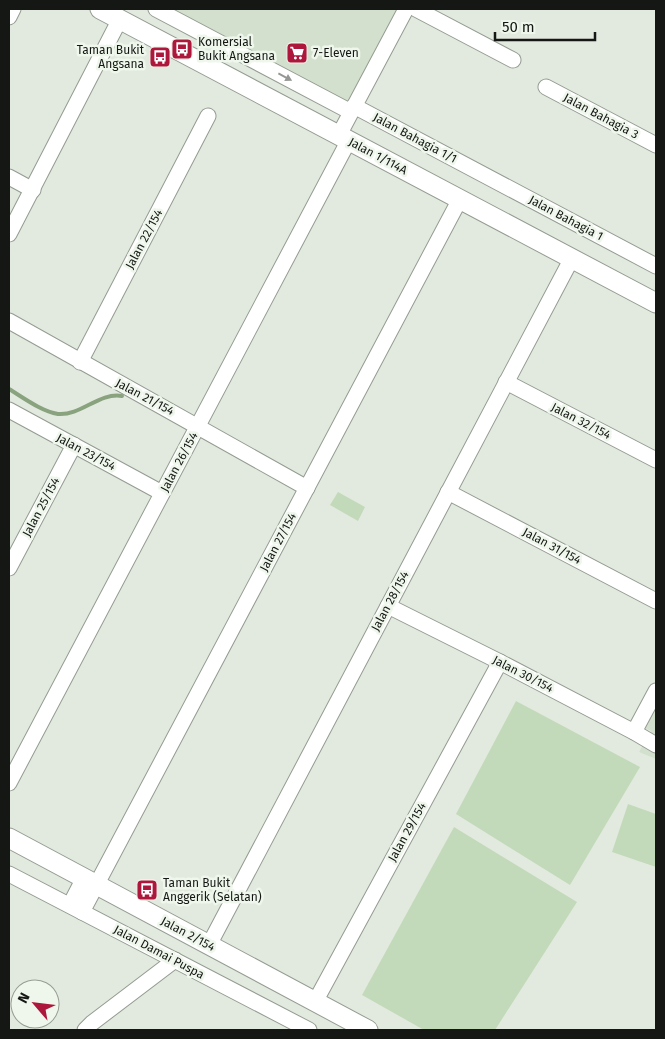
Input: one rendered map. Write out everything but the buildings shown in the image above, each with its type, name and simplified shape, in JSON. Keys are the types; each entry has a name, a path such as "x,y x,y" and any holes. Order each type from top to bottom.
{"street":[{"path":"9,17 13,9"},
{"name":"Jalan 1/114A","path":"100,9 656,303"},
{"name":"Jalan Bahagia 1/1","path":"156,9 475,170"},
{"name":"Jalan 26/154","path":"9,783 198,426 344,138 353,109 406,9"},
{"path":"416,9 513,60"},
{"path":"9,234 120,19"},
{"name":"Jalan Bahagia 3","path":"546,87 656,145"},
{"name":"Jalan 22/154","path":"80,362 208,116"},
{"name":"Jalan Bahagia 1","path":"475,170 656,266"},
{"path":"9,177 33,190"},
{"name":"Jalan 27/154","path":"76,909 307,488 460,199"},
{"name":"Jalan 28/154","path":"209,945 572,258"},
{"name":"Jalan 21/154","path":"9,321 307,488"},
{"name":"Jalan 32/154","path":"506,382 656,460"},
{"name":"Jalan 23/154","path":"9,410 162,493"},
{"name":"Jalan 25/154","path":"9,568 74,445"},
{"name":"Jalan 31/154","path":"448,492 656,601"},
{"name":"Jalan 30/154","path":"388,606 500,662 656,745"},
{"name":"Jalan 29/154","path":"315,1002 500,662"},
{"path":"634,732 656,691"},
{"name":"Jalan 2/154","path":"9,838 368,1030"},
{"name":"Jalan Damai Puspa","path":"9,874 308,1030"},
{"path":"85,1030 175,960"}],"shaded area":[{"path":"167,9 400,9 350,106"},
{"path":"656,702 656,759 639,752 651,731 643,727"}],"green space":[{"path":"338,492 365,507 358,521 330,505"},
{"path":"516,701 640,767 570,885 456,814"},
{"path":"628,804 656,814 656,867 612,852"},
{"path":"454,827 577,902 495,1030 424,1030 362,995"}],"waterway":[{"path":"9,389 39,407 58,414 66,414 106,397 122,396"}],"place":[{"name":"Komersial Bukit Angsana","path":"182,49"},
{"name":"7-Eleven","path":"297,53"},
{"name":"Taman Bukit Angsana","path":"160,57"},
{"name":"Taman Bukit Anggerik (Selatan)","path":"147,890"}]}
